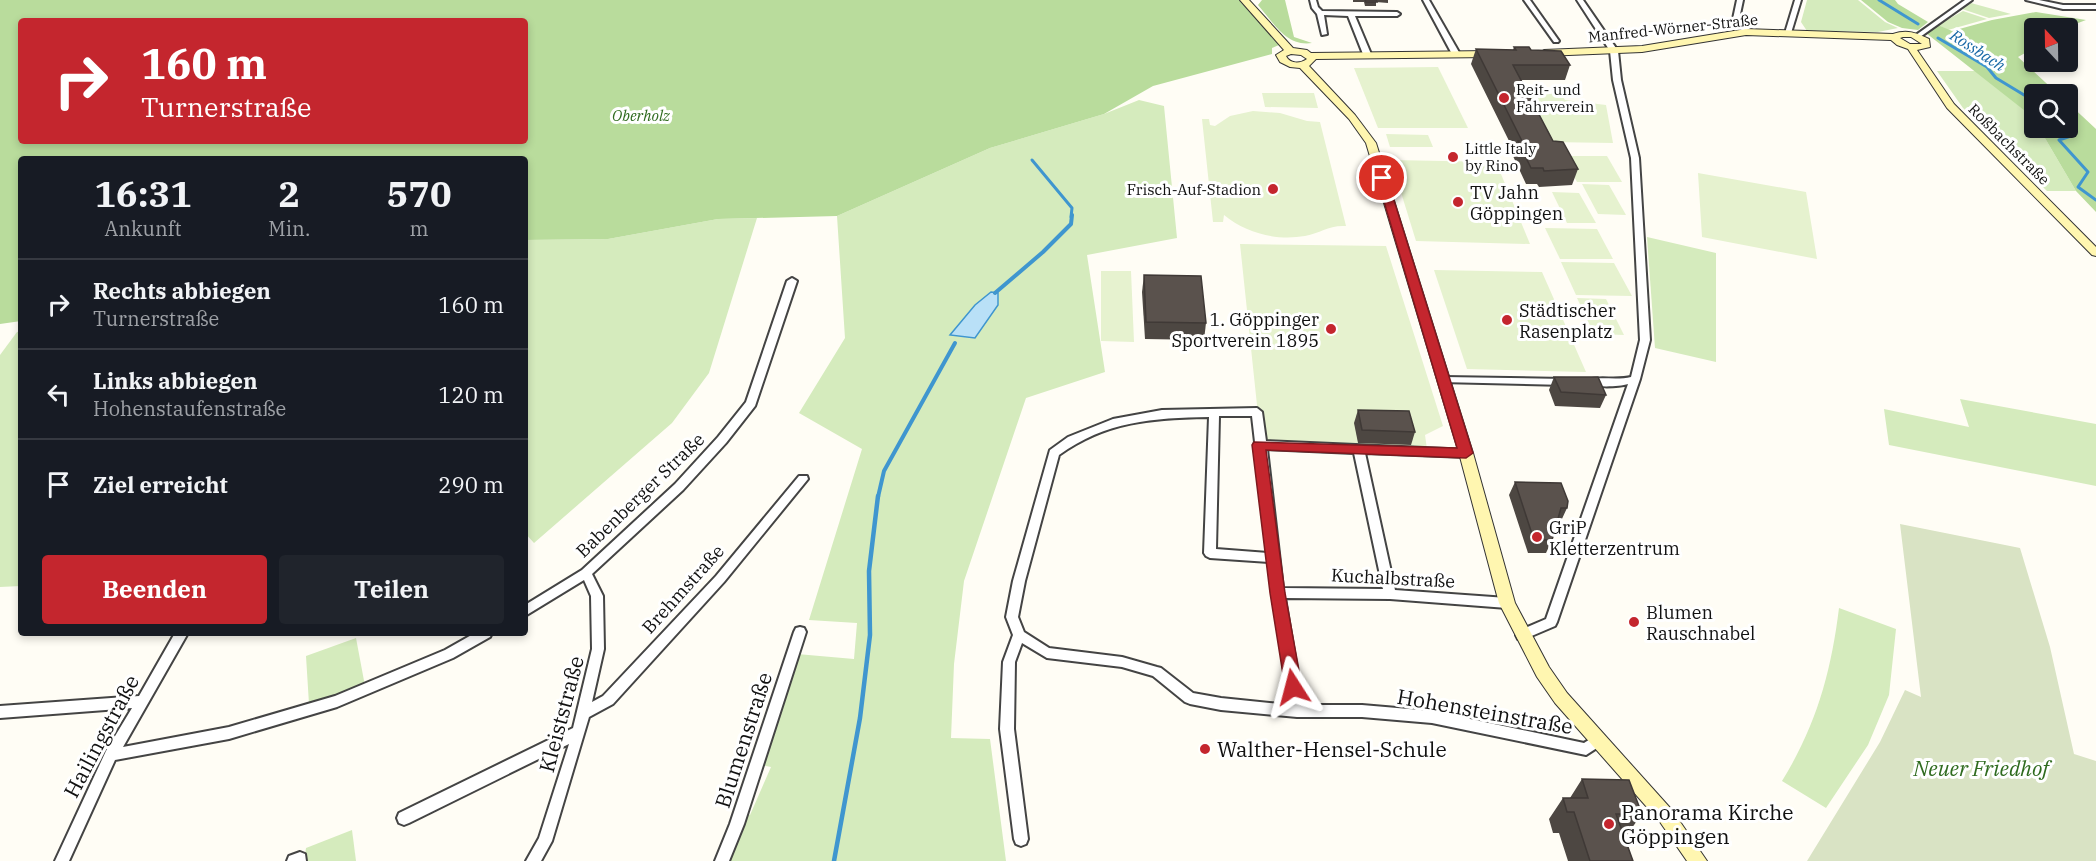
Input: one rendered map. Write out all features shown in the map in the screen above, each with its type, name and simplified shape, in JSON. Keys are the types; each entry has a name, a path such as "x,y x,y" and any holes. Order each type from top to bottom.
{"street":[{"path":"1244,0 1290,51"},
{"path":"1313,0 1315,8 1320,13 1324,34"},
{"path":"1426,0 1456,54"},
{"path":"1527,0 1556,41"},
{"path":"1522,635 1551,622 1635,379 1645,340 1635,158 1617,81 1614,51 1580,0"},
{"path":"1740,0 1736,20 1746,32"},
{"path":"1788,33 1798,0"},
{"path":"1894,37 1897,42 1911,47 1927,45 1926,41 1918,36 1969,0"},
{"path":"2029,0 2063,7 2096,8"},
{"path":"2078,8 2096,17"},
{"path":"1320,13 1397,14"},
{"path":"1351,14 1367,54"},
{"name":"Manfred-Wörner-Straße","path":"1531,53 1641,49 1746,32 1918,36"},
{"name":"Roßbachstraße","path":"1911,47 1950,106 2096,253"},
{"path":"1496,54 1367,54 1307,60 1292,64 1283,60 1283,53 1304,52 1307,60 1371,143 1466,453 1506,603 1522,635 1561,698 1666,816 1698,861"},
{"name":"Babenberger Straße","path":"528,609 586,573 680,487 722,440 751,403 792,281"},
{"path":"1444,380 1621,383 1635,379"},
{"path":"1021,839 1007,729 1009,662 1019,635 1012,617 1019,581 1054,453 1072,440 1113,423 1162,414 1257,412 1259,445 1278,593 1297,711"},
{"path":"1214,414 1210,553 1274,558"},
{"path":"1259,445 1359,451 1466,453"},
{"path":"1359,451 1390,594"},
{"name":"Brehmstraße","path":"583,714 608,700 720,579 803,479"},
{"name":"Kleiststraße","path":"533,861 545,841 579,732 598,649 597,596 586,573"},
{"name":"Kuchalbstraße","path":"1278,593 1390,594 1506,603"},
{"name":"Blumenstraße","path":"722,861 737,824 800,632"},
{"name":"Hohensteinstraße","path":"1019,635 1047,653 1122,662 1157,672 1190,698 1221,704 1297,711 1362,711 1432,717 1586,749 1598,740"},
{"name":"Hailingstraße","path":"62,861 111,755 180,636"},
{"path":"111,755 229,733 337,701 449,654 481,636"},
{"path":"0,712 142,701"},
{"path":"405,818 579,732"}],"green space":[{"name":"Oberholz","path":"0,0 1239,0 1279,45 1272,48 1272,54 1153,86 1104,114 990,148 837,216 718,219 608,239 528,240 528,156 18,156 18,321 0,324"},
{"path":"1262,0 1285,0 1294,37 1312,43 1295,41 1281,32 1258,5"},
{"path":"1807,0 1858,0 1885,22 1898,28 1878,32 1807,31 1801,22"},
{"path":"1861,0 1895,0 1928,22 1918,30 1902,28 1888,22"},
{"path":"1971,3 2011,14 1989,18 1962,9"},
{"path":"1963,11 1987,19 1948,30 1938,25"},
{"path":"2036,12 2074,18 2024,18 2024,54 2018,57 2024,63 2024,72 2034,72 2047,84 2024,84 2024,110 1926,33 1938,25 1952,31 1992,20"},
{"path":"1438,67 1468,128 1378,128 1354,68"},
{"path":"1937,71 1976,71 2024,109 2024,138 2045,138 2076,191 2047,191 1963,108"},
{"path":"1262,93 1314,93 1318,108 1265,107"},
{"path":"1524,93 1561,94 1565,100 1606,105 1613,143 1549,142"},
{"path":"1139,100 1164,106 1177,238 1087,255 1105,372 1026,398 964,581 954,664 951,738 990,739 1006,861 728,861 745,813 750,815 771,767 760,765 797,654 854,659 857,623 809,620 862,449 799,413 845,338 837,216 990,148 1104,114"},
{"name":"Frisch-Auf-Stadion","path":"1253,111 1280,113 1307,121 1320,122 1346,226 1334,227 1305,236 1283,237 1252,231 1224,215 1223,222 1213,222 1202,119 1209,119 1210,125 1215,126 1230,116"},
{"path":"2078,112 2096,129 2096,212 2076,191 2045,138 2078,138"},
{"path":"1386,134 1428,135 1433,147 1390,147"},
{"path":"1563,156 1607,156 1622,182 1577,182"},
{"name":"TV Jahn Göppingen","path":"1391,160 1496,162 1530,244 1416,241"},
{"path":"1698,173 1806,192 1817,259 1702,237"},
{"path":"1582,184 1609,185 1626,215 1598,214"},
{"path":"1552,192 1579,193 1596,223 1567,223"},
{"path":"757,218 709,373 672,423 534,543 528,536 528,240 608,239 718,219"},
{"path":"1545,228 1597,229 1613,259 1560,259"},
{"path":"1647,237 1716,253 1716,362 1655,348"},
{"name":"1. Göppinger Sportverein 1895","path":"1240,244 1386,246 1443,426 1425,435 1427,449 1261,443"},
{"path":"1561,262 1614,263 1632,296 1576,295"},
{"name":"Städtischer Rasenplatz","path":"1434,270 1542,272 1586,372 1467,369"},
{"path":"1101,271 1131,271 1134,342 1101,341"},
{"path":"1577,298 1606,299 1624,335 1594,334"},
{"path":"17,332 18,586 0,587 0,355"},
{"path":"1960,399 2096,424 2096,486 1889,445 1884,409 1969,427"},
{"name":"Neuer Friedhof","path":"1900,524 2020,548 2050,647 2074,754 2096,761 2096,861 1807,861 1880,742 1905,690 1921,697"},
{"path":"1839,608 1896,629 1889,695 1868,745 1826,808 1782,781 1804,740 1820,698 1832,655"},
{"path":"356,638 365,686 309,704 306,656"},
{"path":"352,830 356,861 304,861 306,848"}],"water":[{"path":"991,292 998,293 998,305 975,338 950,335 975,305"}],"building":[{"path":"1514,47 1561,51 1570,65 1513,65 1553,141 1563,142 1578,169 1544,171 1543,168 1531,168 1518,141 1522,141 1476,49 1516,50"},
{"path":"1144,275 1201,276 1206,323 1146,322"},
{"path":"1554,377 1598,377 1606,395 1561,392"},
{"path":"1358,410 1409,411 1415,432 1362,430"},
{"name":"GriP Kletterzentrum","path":"1515,482 1561,483 1568,501 1567,508 1561,508 1552,540 1534,540"},
{"path":"1582,779 1629,780 1642,814 1616,814 1633,861 1590,861 1574,812 1567,812 1563,798 1588,798"}],"waterway":[{"name":"Rossbach","path":"1879,0 1918,24"},
{"name":"Rossbach","path":"1938,38 1987,67 1996,78 2024,95"},
{"name":"Rossbach","path":"2065,138 2059,140 2088,172 2078,187 2096,200"},
{"path":"1032,160 1072,208 1071,217"},
{"path":"995,293 1043,252 1071,224 1072,215"},
{"path":"878,497 884,471 955,343"},
{"path":"834,861 860,718 870,635 869,571 878,496"}],"place":[{"name":"Reit- und Fahrverein","path":"1504,98"},
{"name":"Little Italy by Rino","path":"1453,157"},
{"name":"Frisch-Auf-Stadion","path":"1273,189"},
{"name":"TV Jahn Göppingen","path":"1458,202"},
{"name":"Städtischer Rasenplatz","path":"1507,320"},
{"name":"1. Göppinger Sportverein 1895","path":"1331,329"},
{"name":"GriP Kletterzentrum","path":"1537,537"},
{"name":"Blumen Rauschnabel","path":"1634,622"},
{"name":"Walther-Hensel-Schule","path":"1205,749"},
{"name":"Panorama Kirche Göppingen","path":"1609,824"}],"route":[{"path":"1293,687 1259,445 1359,451 1466,453 1382,178"}]}
